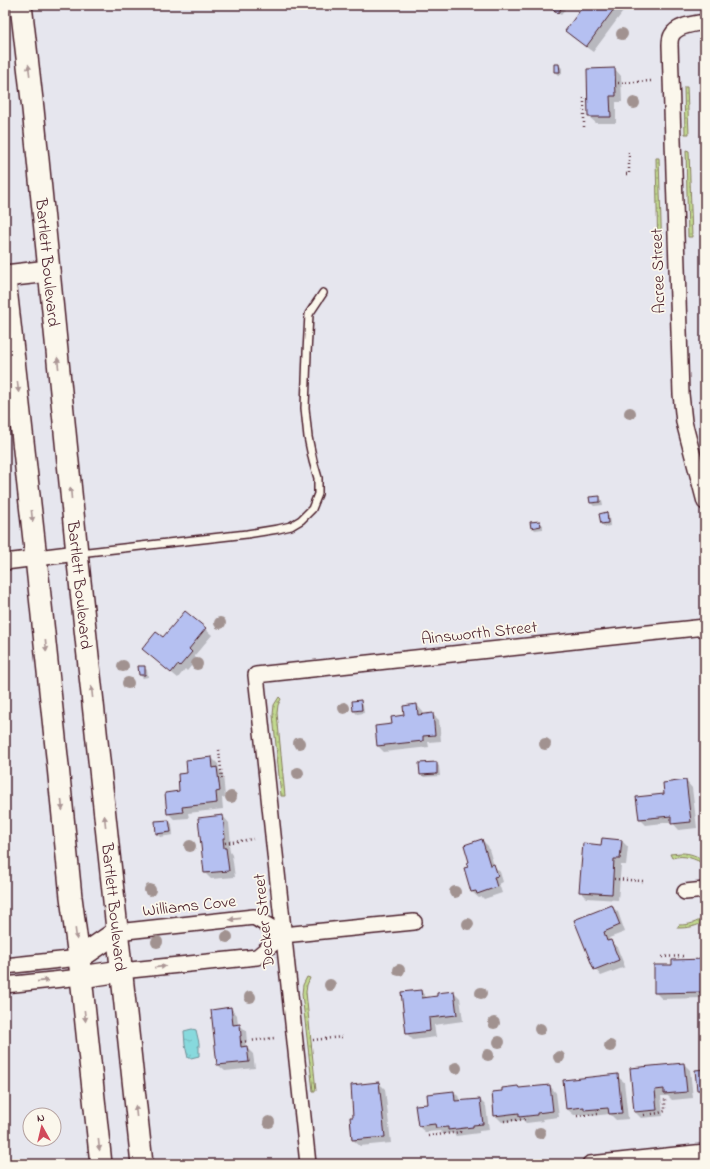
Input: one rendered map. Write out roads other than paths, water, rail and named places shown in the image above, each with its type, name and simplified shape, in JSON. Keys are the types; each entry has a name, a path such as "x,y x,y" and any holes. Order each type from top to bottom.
{"main road":[{"name":"Bartlett Boulevard","path":"21,5 33,109 77,553 142,1164"},
{"path":"5,276 49,271"},
{"path":"5,279 101,1164"},
{"path":"80,968 117,932"},
{"path":"80,968 121,971"}],"street":[{"name":"Acree Street","path":"705,22 683,27 676,31 671,36 670,45 680,394 684,422 705,502"},
{"path":"5,562 77,553"},
{"name":"Ainsworth Street","path":"256,675 705,627"},
{"name":"Decker Street","path":"256,675 308,1164"},
{"path":"685,892 705,890"},
{"name":"Williams Cove","path":"117,932 254,917 283,935"},
{"path":"121,971 257,957 283,935 414,922"},
{"path":"5,966 80,968"},
{"path":"5,985 80,968"},
{"path":"590,1164 705,1152"}],"lane":[{"path":"77,553 278,529 290,526 300,520 312,509 318,494 318,478 308,437 305,408 307,353 309,314 323,293"}],"water":[{"path":"192,1029 196,1030 199,1043 199,1056 188,1058 184,1031"}]}
